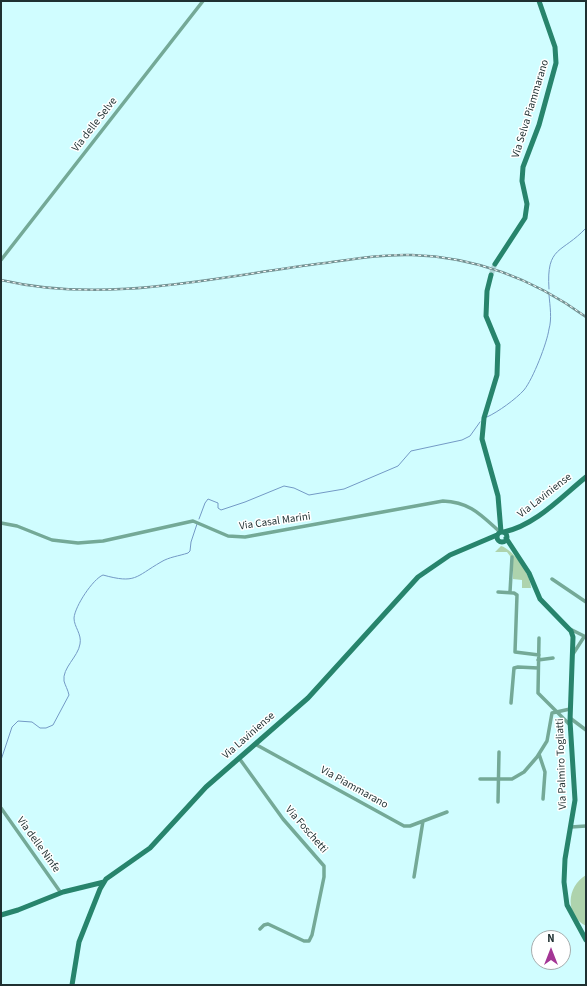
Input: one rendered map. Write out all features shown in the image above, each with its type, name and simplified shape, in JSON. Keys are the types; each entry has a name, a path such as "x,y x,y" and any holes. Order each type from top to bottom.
{"street":[{"name":"Via delle Selve","path":"1,260 203,1"},
{"name":"Via Selva Piammarano","path":"495,264 514,238 525,218 527,204 522,181 523,167 538,127 556,63 555,47 539,1"},
{"path":"491,275 487,291 486,316 498,345 497,375 484,418 482,437 483,448 498,496 502,536"},
{"name":"Via Laviniense","path":"104,882 153,845 200,793 312,694 422,574 446,557 488,538 502,536 529,523 586,477"},
{"name":"Via Casal Marini","path":"1,523 17,526 52,540 78,543 103,541 193,521 228,536 245,537 443,501 461,504 472,508 502,536"},
{"name":"Via Palmiro Togliatti","path":"502,536 529,573 540,599 569,629 574,637 570,725 575,792 571,827 564,865 565,899 569,911 586,940"},
{"path":"510,592 512,557"},
{"path":"552,578 586,602"},
{"path":"498,592 515,593 517,597 514,651 518,654 553,658"},
{"path":"569,629 585,637"},
{"name":"Via Palmiro Togliatti","path":"574,654 585,637"},
{"path":"539,638 538,694 570,725"},
{"path":"511,703 514,668 518,666 538,668"},
{"path":"480,779 499,779 520,776 539,754 548,737 552,714 556,711 570,709"},
{"path":"570,718 586,730"},
{"name":"Via Piammarano","path":"255,744 402,825 410,826 447,812"},
{"path":"498,802 499,752"},
{"path":"539,754 545,772 543,799"},
{"name":"Via Foschetti","path":"239,758 282,820 321,861 325,871 313,933 309,940 304,941 268,924 264,925 260,929"},
{"name":"Via delle Ninfe","path":"1,808 61,892"},
{"path":"414,877 423,821"},
{"path":"571,827 586,826"},
{"path":"1,915 18,910 61,892 104,882"},
{"path":"72,985 79,942 104,882"}],"green space":[{"path":"501,546 506,548 516,557 528,576 531,588 522,588 522,580 513,579 513,560 507,552 495,552"},
{"path":"586,875 586,926 574,915 571,908 571,901 575,886 579,880"}],"waterway":[{"path":"549,289 550,265 553,257 586,228"},
{"path":"487,417 501,409 528,385 543,352 548,335 550,325 549,295"},
{"path":"199,519 208,499 218,503 218,508 221,510 284,486 294,488 309,495 344,489 398,466 411,451 462,440 470,436 480,422"},
{"path":"1,760 12,727 18,721 32,722 40,728 46,728 53,725 69,695 64,681 64,676 79,649 80,644 79,634 74,618 75,613 81,600 94,582 103,575 122,579 135,578 164,560 188,553 190,551 191,542 197,524"}],"tunnel":[{"path":"491,275 495,264"}],"railway":[{"path":"1,280 41,287 82,290 122,289 204,281 368,257 412,255 459,260 504,273 546,292 586,317"}]}
